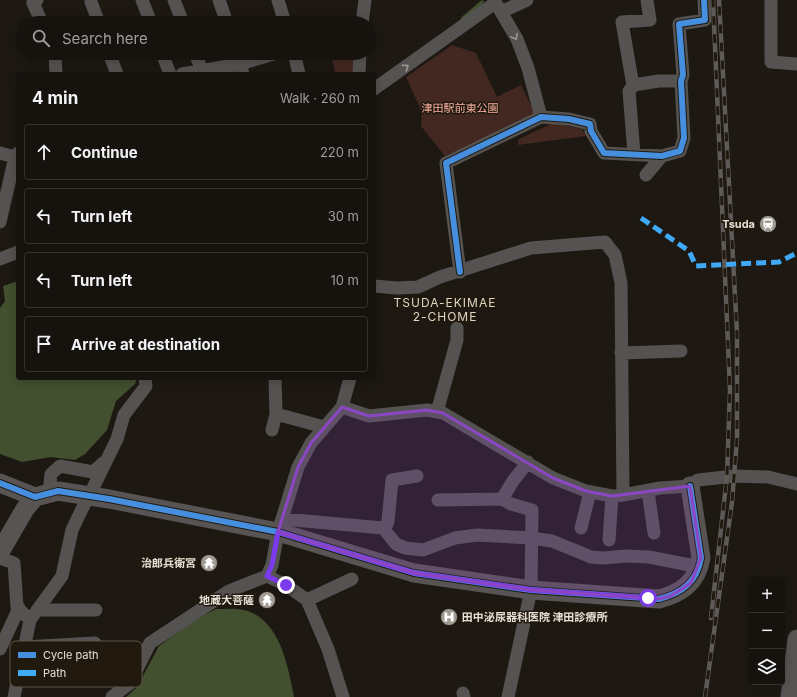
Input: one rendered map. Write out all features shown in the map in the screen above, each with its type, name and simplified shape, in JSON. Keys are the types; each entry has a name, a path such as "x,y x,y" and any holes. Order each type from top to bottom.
{"street":[{"path":"37,0 33,3 39,16"},
{"path":"142,0 148,16"},
{"path":"174,0 180,16"},
{"path":"219,0 225,16"},
{"path":"278,0 283,16"},
{"path":"363,16 365,0"},
{"path":"376,88 497,5 527,0"},
{"path":"634,154 629,91 633,85 622,22 650,20 647,0"},
{"path":"460,272 446,163 541,116 569,119 590,124 591,131 604,153 662,156 680,151 684,138 681,81 683,75 679,24 705,20 704,0"},
{"path":"771,0 771,62 797,64"},
{"path":"91,2 96,16"},
{"path":"497,5 517,39 528,68 541,116"},
{"path":"55,60 56,72"},
{"path":"112,60 116,72"},
{"path":"165,60 169,72"},
{"path":"198,60 202,71"},
{"path":"195,72 253,60"},
{"path":"296,60 299,72"},
{"path":"359,72 360,60"},
{"path":"633,85 660,81 681,81"},
{"path":"0,153 16,155"},
{"path":"646,175 662,156"},
{"path":"0,222 16,159"},
{"path":"376,286 397,288 418,287 440,277 460,272 531,248 605,242 615,255 621,283 618,495 609,540"},
{"path":"0,259 16,253"},
{"path":"437,412 457,340 457,328"},
{"path":"621,353 680,351"},
{"path":"26,641 34,615 62,576 72,530 117,439 124,415 146,386 145,380"},
{"path":"272,430 276,414 275,380"},
{"path":"142,659 150,643 229,591 267,576 272,565 281,526 298,467 311,443 342,407 349,380"},
{"path":"342,407 369,416 427,410 443,413 553,478 590,492 618,495 660,488 690,486 698,480 735,476 768,477 797,484"},
{"path":"276,414 324,427"},
{"path":"42,495 51,474 60,466 93,472 105,461"},
{"path":"502,499 513,481 528,462"},
{"path":"385,530 388,521 392,480 417,476"},
{"path":"0,483 42,495"},
{"path":"281,526 414,573 532,590 659,599 671,596 683,590 691,583 700,567 701,558 690,486"},
{"path":"0,552 25,509 42,495 58,491 281,526 383,528 396,544 405,548 423,550 455,538 477,535 531,538 552,541 591,557 649,557 700,567"},
{"path":"648,491 654,533"},
{"path":"581,528 590,492"},
{"path":"438,500 502,499 511,504 532,510 532,590 508,697"},
{"path":"0,558 14,563 17,607 34,615 96,610"},
{"path":"267,576 286,585 307,600 328,649 343,697"},
{"path":"307,600 352,579"},
{"path":"0,649 19,608"},
{"path":"790,697 797,639"},
{"path":"14,697 16,687"},
{"path":"112,697 125,687"}],"highlighted area":[{"path":"342,407 369,416 427,410 443,413 553,478 586,491 612,496 690,486 701,558 691,583 671,596 659,599 531,590 414,573 278,532 298,467 311,443"}],"green space":[{"name":"津田駅前東公園","path":"452,45 476,53 497,97 521,85 536,116 445,156 421,126 422,112 406,77"},
{"path":"332,60 357,60 356,72 335,72"},
{"path":"553,123 582,129 586,136 518,145 519,139"}],"shaded area":[{"path":"16,282 16,380 136,380 135,384 116,401 107,430 85,454 75,460 51,457 22,462 0,454 0,308 5,301 3,286"},
{"path":"216,609 244,610 256,615 266,623 274,633 280,645 289,672 294,697 126,697 137,687 142,687 142,678 159,646 193,621"}],"waterway":[{"path":"463,18 482,2"}],"railway":[{"path":"711,618 727,476 730,390 713,0"},
{"path":"705,697 732,502 737,439 737,333 719,0"}],"marked path":[{"path":"641,218 689,251 696,266 779,262 797,253"}],"cycle path":[{"path":"460,272 446,163 541,117 569,119 590,124 591,131 604,153 662,156 680,151 684,138 681,81 683,75 679,24 705,20 704,0"},
{"path":"0,483 35,497 58,491 109,499 278,532 414,573 531,590 659,599 681,590 692,580 699,566 701,558 690,486"}],"place":[{"name":"Tsuda","path":"768,224"},
{"name":"治郎兵衛宮","path":"209,563"},
{"name":"地蔵大菩薩","path":"267,600"},
{"name":"田中泌尿器科医院 津田診療所","path":"449,617"}],"district":[{"name":"TSUDA-EKIMAE 2-CHOME","path":"445,309"}],"route":[{"path":"286,585 267,576 272,565 278,532 414,573 532,590 648,598"}]}
